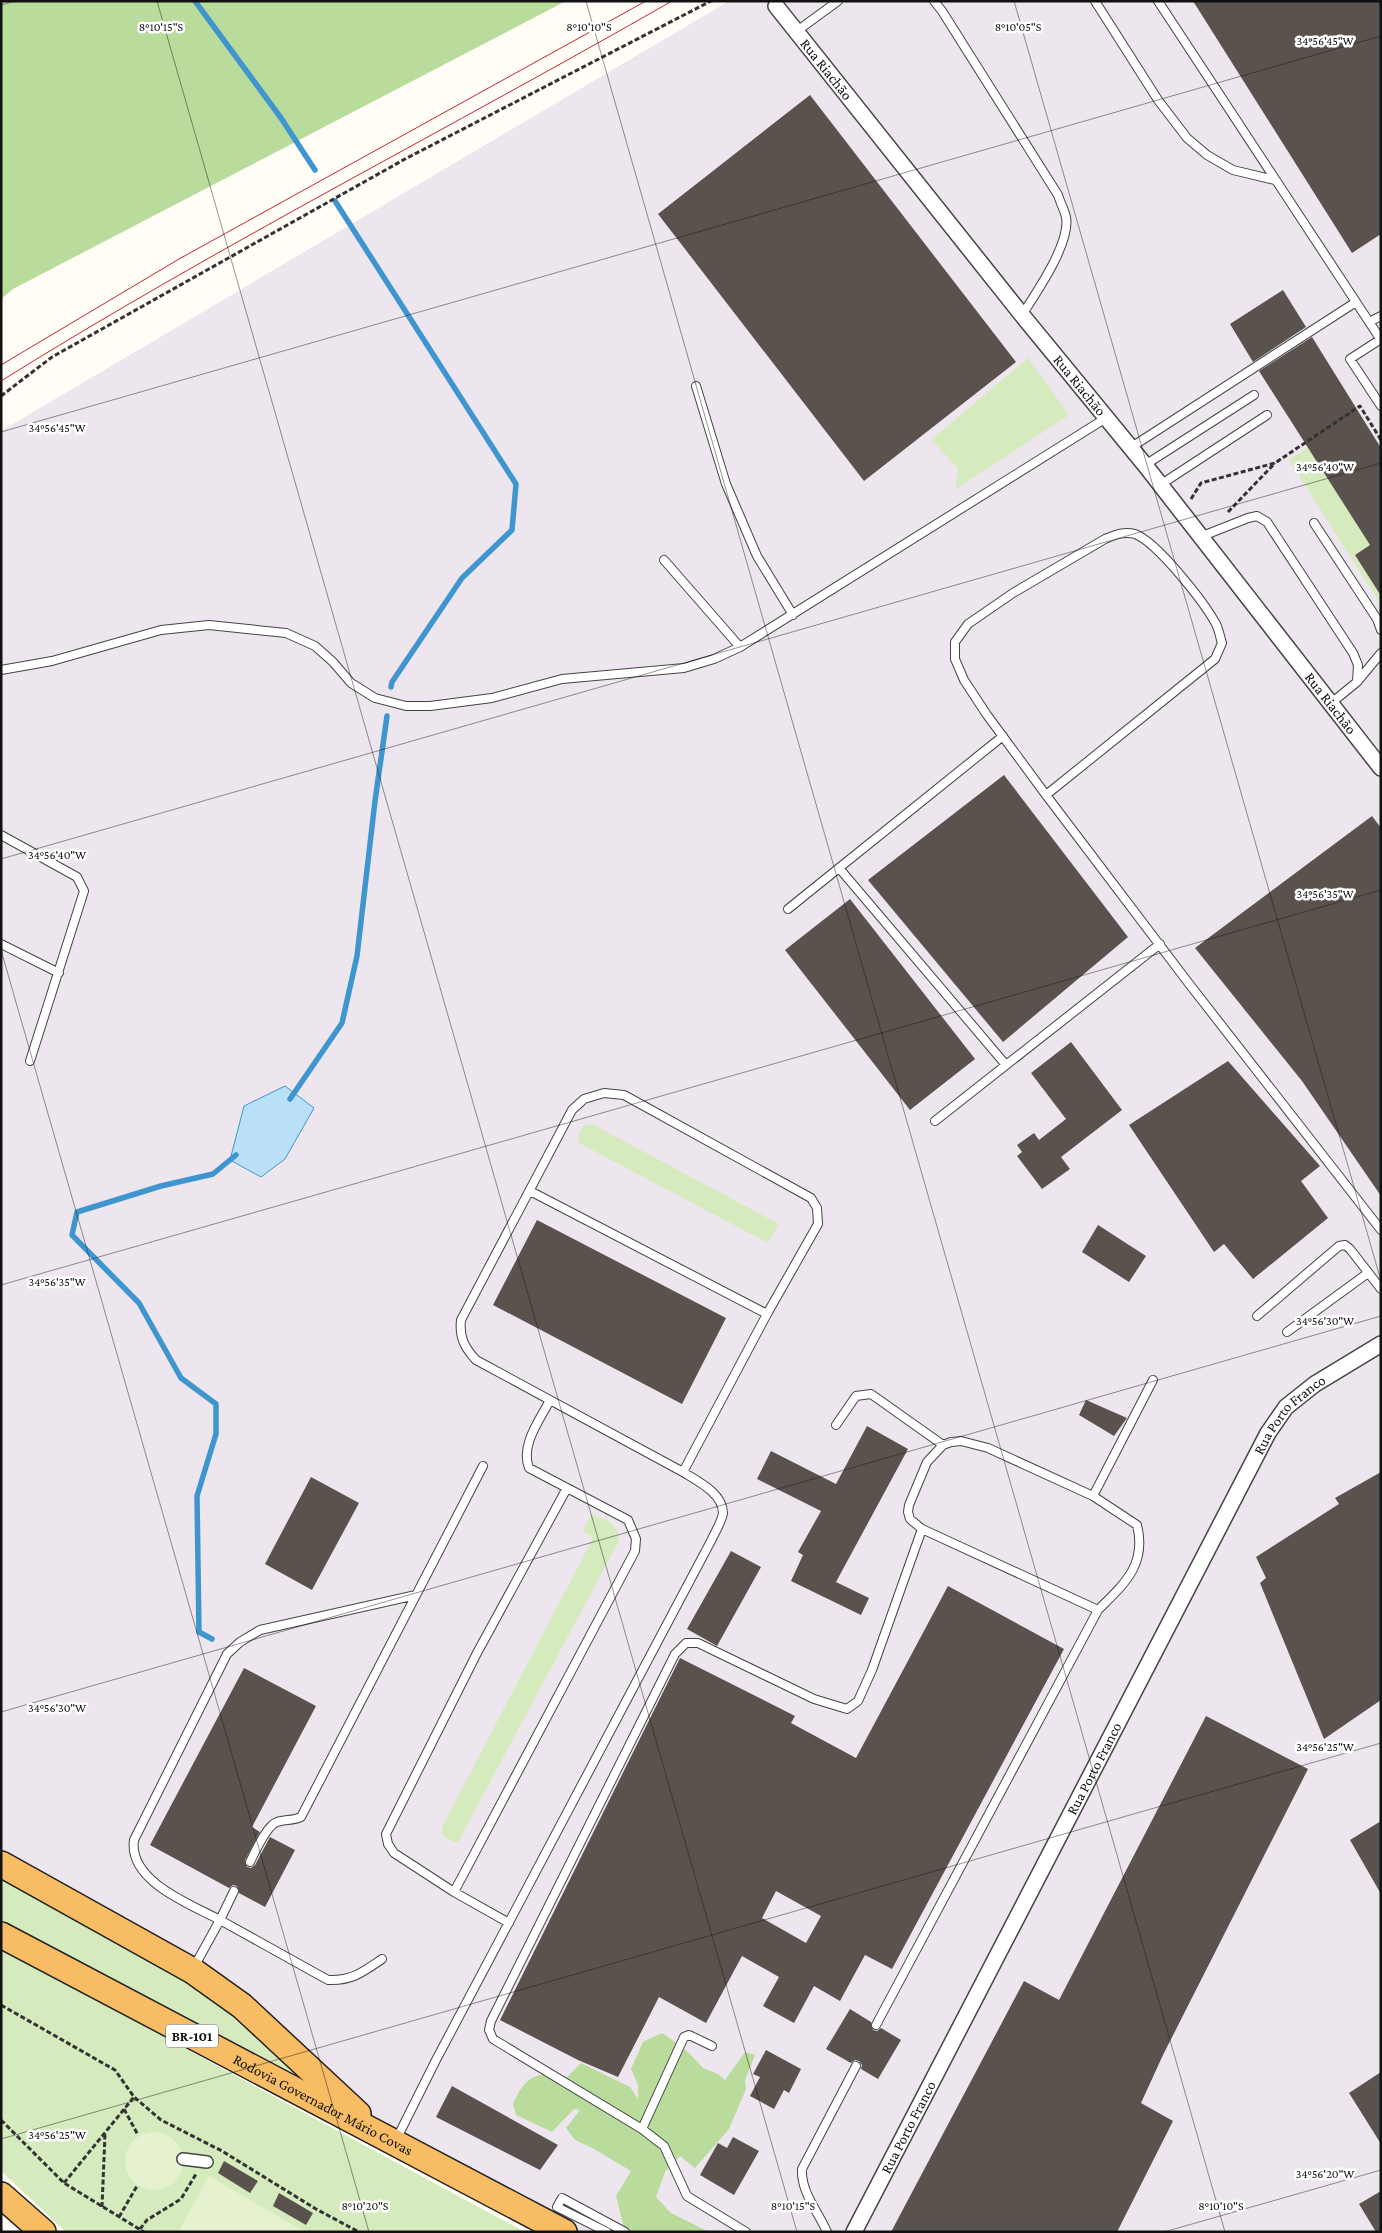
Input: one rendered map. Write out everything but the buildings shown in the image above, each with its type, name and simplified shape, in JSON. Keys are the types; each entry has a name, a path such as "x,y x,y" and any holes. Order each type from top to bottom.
{"highway":[{"path":"1,1864 193,1970 242,2006 388,2140"},
{"name":"Rodovia Governador Mário Covas","path":"1,1935 564,2232"},
{"path":"1,2195 43,2232"}],"street":[{"name":"Rua Riachão","path":"776,6 1022,315 1145,465 1381,768"},
{"name":"Rua Porto Franco","path":"854,2232 1268,1433 1286,1407 1315,1384 1381,1344"},
{"path":"183,2159 207,2162"}],"lane":[{"path":"796,31 838,1"},
{"path":"934,1 1058,194 1066,218 1064,235 1056,258 1045,280 1022,315"},
{"path":"1095,1 1158,100 1187,138 1208,155 1233,170 1275,180"},
{"path":"1158,1 1381,340 1350,359 1381,406"},
{"path":"1130,448 1356,302"},
{"path":"1369,322 1381,316"},
{"path":"696,386 708,430 730,493 757,556 793,615"},
{"path":"1145,465 1254,395"},
{"path":"1160,485 1267,415"},
{"path":"1,670 52,661 161,630 209,625 286,633 315,646 333,662 351,683 375,698 406,706 430,706 492,698 562,679 684,668 714,659 740,647 1106,418"},
{"path":"1200,537 1248,518 1257,516 1267,522 1353,653 1358,665 1357,682"},
{"path":"1314,524 1377,618 1381,630"},
{"path":"1046,795 1214,660 1222,643 1216,625 1188,586 1147,540 1132,533 1122,533 1105,538 1013,593 968,624 955,642 955,659 964,680 1046,795 1381,1230"},
{"path":"664,560 740,647"},
{"path":"1330,704 1357,682 1381,653"},
{"path":"788,909 1003,736"},
{"path":"1,835 77,877 84,891 30,1061"},
{"path":"839,868 1006,1065"},
{"path":"1,944 59,973"},
{"path":"935,1121 1160,944"},
{"path":"388,2140 509,1923 712,1539 723,1514 720,1502 712,1491 683,1472 476,1360 465,1348 460,1332 461,1320 572,1110 584,1098 604,1093 624,1096 811,1198 817,1208 818,1224 767,1314 683,1472"},
{"path":"530,1191 767,1314"},
{"path":"1256,1316 1339,1246 1346,1245 1350,1249 1381,1289"},
{"path":"1287,1332 1368,1273"},
{"path":"1093,1496 1152,1380"},
{"path":"836,1425 856,1396 871,1394 943,1445"},
{"path":"454,1892 635,1551 636,1539 628,1520 529,1468 526,1461 531,1436 550,1400"},
{"path":"876,2025 1098,1610 1129,1579 1140,1553 1140,1540 1136,1525 1093,1496 988,1448 961,1441 943,1445 927,1462 909,1505 910,1519 922,1528 1098,1610"},
{"path":"250,1862 271,1825 301,1817 483,1466"},
{"path":"509,1923 454,1892 394,1853 388,1844 386,1834 477,1653 567,1488"},
{"path":"746,2232 687,2196 664,2146 642,2129 493,2039 489,2030 491,2021 675,1654 686,1643 698,1643 814,1699 847,1710 858,1701 872,1670 922,1528"},
{"path":"382,1960 353,1978 342,1981 328,1980 160,1887 150,1879 137,1862 133,1847 134,1840 227,1654 240,1642 260,1630 416,1595"},
{"path":"193,1970 234,1891"},
{"path":"642,2129 684,2037 689,2035 712,2046"},
{"path":"826,2232 802,2182 802,2169 856,2066"},
{"path":"607,2232 557,2207 562,2198 625,2232"}],"path":[{"path":"1,396 52,357 405,159 711,1"},
{"path":"1225,516 1275,463 1360,406 1381,440"},
{"path":"1189,506 1192,497 1201,483 1275,463"},
{"path":"1,2005 115,2070 134,2097 161,2120 217,2149 316,2209 359,2232"},
{"path":"64,2183 134,2097"},
{"path":"124,2109 138,2135"},
{"path":"1,2120 64,2183 144,2232"},
{"path":"102,2206 105,2133"},
{"path":"140,2229 147,2220 181,2199 198,2172 217,2149"},
{"path":"119,2217 138,2186"}],"shaded area":[{"path":"729,1 1381,1 1381,2232 564,2232 414,2155 1,1867 1,431"}],"green space":[{"path":"1,1 566,1 13,289 1,299"},
{"path":"1028,358 1069,415 956,489 958,468 931,440"},
{"path":"1308,447 1370,545 1355,555 1379,594 1381,593 1381,605 1289,460"},
{"path":"592,1124 779,1224 768,1243 579,1143 580,1130 584,1126"},
{"path":"591,1514 608,1521 618,1531 619,1541 458,1842 453,1842 443,1836 442,1827 593,1538 583,1531"},
{"path":"1,1865 193,1971 382,2137 1,1925"},
{"path":"1,1949 525,2232 66,2232 1,2171"},
{"path":"662,2033 686,2050 703,2068 718,2074 725,2080 745,2052 755,2055 745,2080 746,2089 729,2129 695,2168 680,2156 665,2172 656,2197 671,2213 709,2232 625,2232 616,2196 631,2171 575,2140 566,2128 580,2110 574,2109 552,2132 516,2115 513,2104 523,2087 534,2077 557,2075 567,2077 581,2063 630,2087 638,2099 638,2085 631,2069 643,2042"},
{"path":"148,2132 160,2132 175,2140 183,2155 183,2167 175,2182 160,2190 148,2190 133,2182 125,2167 125,2155 133,2140"},
{"path":"209,2176 305,2232 182,2232 179,2230"}],"water":[{"path":"285,1086 314,1108 285,1159 261,1177 230,1160 244,1106"}],"waterway":[{"path":"195,1 281,118 315,170"},
{"path":"335,201 516,484 512,530 462,578 392,682 391,687"},
{"path":"290,1099 342,1023 357,956 387,716"},
{"path":"212,1639 199,1632 197,1496 216,1434 216,1404 181,1378 139,1303 72,1235 77,1212 161,1186 213,1174 236,1155"}],"tram line":[{"path":"1,365 179,259 646,1"},
{"path":"1,381 166,282 672,1"}]}
